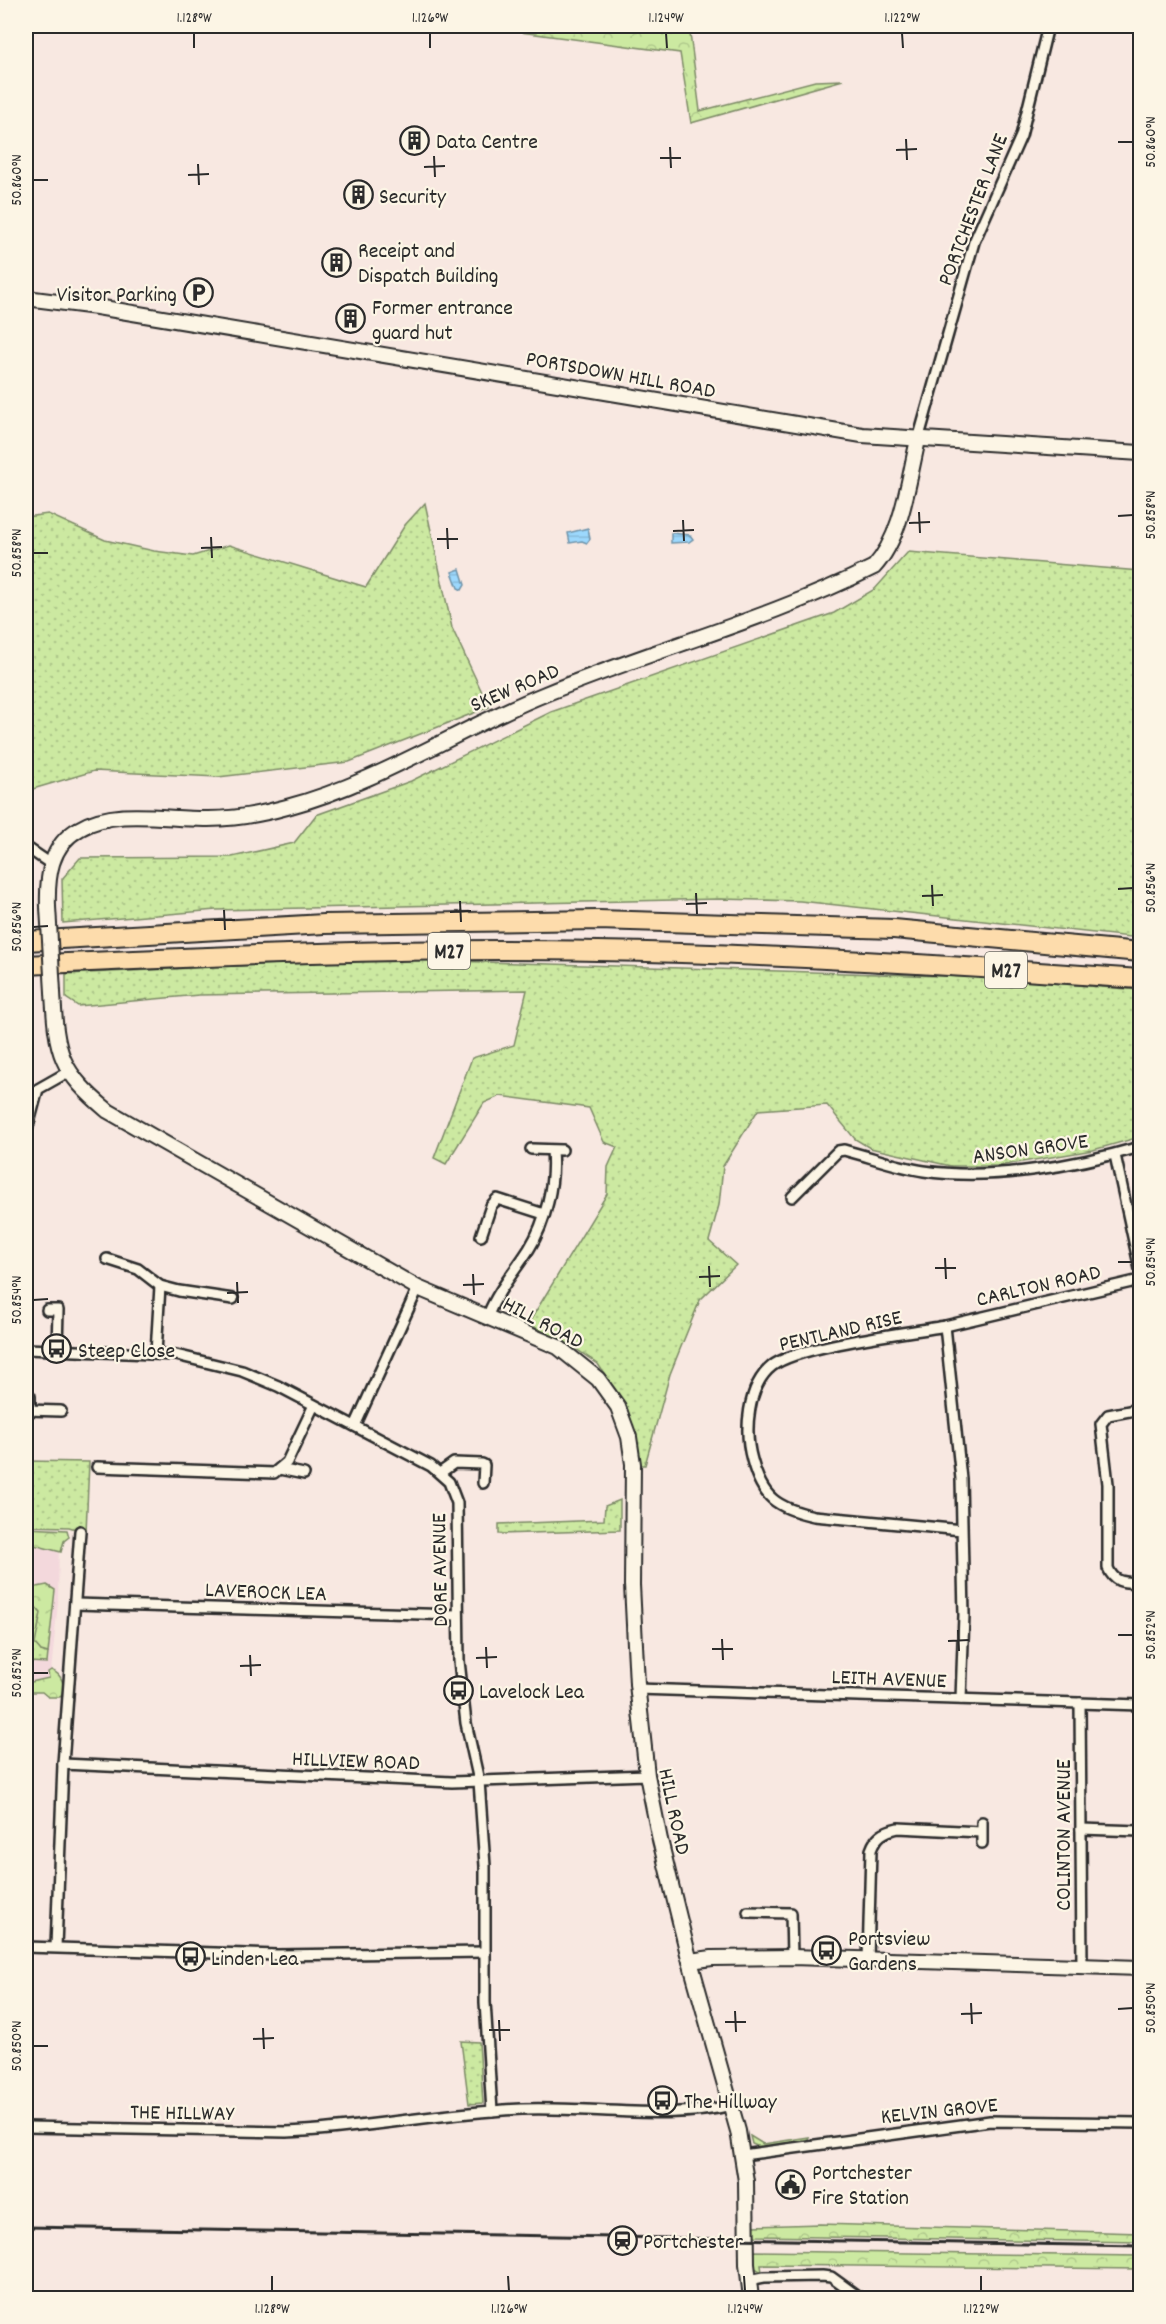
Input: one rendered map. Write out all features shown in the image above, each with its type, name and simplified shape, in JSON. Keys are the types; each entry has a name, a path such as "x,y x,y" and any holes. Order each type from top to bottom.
{"highway":[{"name":"M27","path":"26,941 324,924 598,920 894,929 1140,952"},
{"name":"M27","path":"26,965 323,951 596,951 872,960 1140,979"}],"street":[{"name":"PORTCHESTER LANE","path":"918,440 974,242 1021,136 1048,26"},
{"name":"PORTSDOWN HILL ROAD","path":"26,298 132,312 862,435 1140,453"},
{"name":"SKEW ROAD","path":"51,864 61,844 77,830 94,821 117,816 211,819 239,816 286,807 336,792 489,717 547,693 746,622 874,567 885,555 896,528 918,440"},
{"path":"26,847 51,864"},
{"name":"HILL ROAD","path":"51,864 48,880 48,907 55,1023 68,1072 85,1092 117,1116 232,1180 290,1216 379,1263 418,1288 488,1315 548,1342 576,1359 609,1392 624,1421 634,1478 632,1585 637,1689 647,1774 660,1840 690,1961 732,2104 743,2155 751,2298"},
{"path":"26,1134 38,1089 68,1072"},
{"name":"ANSON GROVE","path":"792,1197 838,1151 844,1150 897,1166 968,1176 992,1176 1115,1155 1140,1147"},
{"path":"531,1149 552,1151 562,1149"},
{"path":"488,1315 497,1293 531,1246 544,1214 553,1169 552,1151"},
{"name":"ANSON GROVE","path":"1115,1155 1140,1269"},
{"path":"480,1236 491,1206 497,1199 544,1214"},
{"path":"107,1259 138,1269 160,1286 233,1299"},
{"name":"CARLTON ROAD","path":"945,1326 1140,1280"},
{"path":"156,1353 160,1286"},
{"path":"355,1426 418,1288"},
{"path":"47,1310 58,1310 57,1349"},
{"path":"945,1326 958,1437 962,1530 964,1614 961,1699"},
{"name":"PENTLAND RISE","path":"945,1326 834,1346 781,1361 770,1368 754,1396 748,1434 750,1453 762,1488 774,1502 794,1512 856,1521 962,1530"},
{"name":"DORE AVENUE","path":"26,1349 156,1353 223,1364 261,1378 314,1404 440,1473 449,1482 457,1503 457,1615 466,1723 479,1781 485,1866 485,2002 492,2111"},
{"path":"30,1396 28,1410 61,1411"},
{"path":"279,1469 294,1450 314,1404"},
{"path":"1140,1409 1108,1415 1101,1424 1108,1484 1108,1568 1112,1578 1120,1582 1140,1583"},
{"path":"440,1473 454,1463 482,1464 484,1465 483,1483"},
{"path":"97,1467 265,1474 279,1469 304,1474"},
{"path":"56,1947 63,1764 80,1531"},
{"name":"LAVEROCK LEA","path":"75,1604 457,1615"},
{"name":"LEITH AVENUE","path":"637,1689 1140,1705"},
{"name":"COLINTON AVENUE","path":"1080,1703 1082,1966"},
{"name":"HILLVIEW ROAD","path":"63,1764 305,1777 479,1781 647,1774"},
{"path":"867,1960 871,1850 877,1837 898,1828 981,1827 982,1843"},
{"path":"1081,1829 1140,1831"},
{"path":"748,1912 791,1913 792,1957"},
{"path":"26,1947 277,1955 485,1952"},
{"path":"690,1961 711,1958 792,1957 1140,1968"},
{"name":"THE HILLWAY","path":"26,2127 296,2132 492,2111 524,2109 701,2111 732,2104"},
{"name":"KELVIN GROVE","path":"743,2155 990,2121 1140,2123"},
{"path":"749,2280 764,2277 831,2277 861,2298"}],"shaded area":[{"path":"26,1535 59,1537 58,1603 49,1691 26,1691"}],"green space":[{"path":"475,26 689,26 700,111 815,81 843,80 691,123 680,53"},
{"path":"425,503 452,628 489,707 349,762 218,777 94,771 26,791 26,517 48,514 105,540 154,551 193,556 229,545 366,587 405,525"},
{"path":"908,552 1140,571 1140,938 800,901 720,899 216,910 63,923 62,879 80,858 232,857 294,843 316,815 411,781 551,712 834,613 875,589"},
{"path":"383,959 974,977 1140,990 1140,1137 1093,1150 998,1166 951,1166 870,1148 855,1139 827,1105 758,1110 723,1166 719,1205 709,1241 736,1265 700,1300 670,1374 645,1465 639,1465 637,1444 627,1408 598,1364 567,1343 528,1324 607,1194 608,1167 617,1147 604,1142 589,1108 500,1096 484,1103 446,1164 434,1158 472,1058 514,1045 527,990 199,995 78,1006 66,998 66,974"},
{"path":"26,1461 89,1462 86,1532 69,1527 26,1526"},
{"path":"620,1500 620,1530 499,1534 499,1524 604,1520 605,1506"},
{"path":"26,1528 67,1530 69,1537 64,1541 61,1552 26,1543"},
{"path":"47,1585 55,1590 48,1653 41,1651 35,1644 41,1613 26,1596 26,1589"},
{"path":"26,1596 41,1613 37,1637 41,1651 48,1653 47,1663 29,1662 26,1654"},
{"path":"51,1670 58,1674 62,1681 63,1689 60,1697 48,1697 42,1692 26,1692 26,1683 49,1678 48,1672"},
{"path":"461,2041 479,2042 483,2103 469,2104"},
{"path":"750,2136 763,2144 809,2137 807,2141 762,2148 752,2144"},
{"path":"820,2224 1140,2233 1140,2242 753,2236 753,2226"},
{"path":"750,2251 1140,2256 1140,2269 761,2265 762,2272 753,2267"}],"water":[{"path":"588,528 590,539 587,543 582,541 570,543 568,533"},
{"path":"671,533 690,535 693,539 689,542 671,543"},
{"path":"460,569 465,585 462,590 458,588 452,572"}],"railway":[{"path":"26,2227 1140,2246"}],"place":[{"name":"Data Centre","path":"415,140"},
{"name":"Security","path":"358,195"},
{"name":"Receipt and Dispatch Building","path":"337,262"},
{"name":"Visitor Parking","path":"198,293"},
{"name":"Former entrance guard hut","path":"351,319"},
{"name":"Steep Close","path":"57,1349"},
{"name":"Lavelock Lea","path":"458,1690"},
{"name":"Portsview Gardens","path":"827,1950"},
{"name":"Linden Lea","path":"190,1957"},
{"name":"The Hillway","path":"663,2100"},
{"name":"Portchester Fire Station","path":"791,2184"},
{"name":"Portchester","path":"622,2240"}]}
